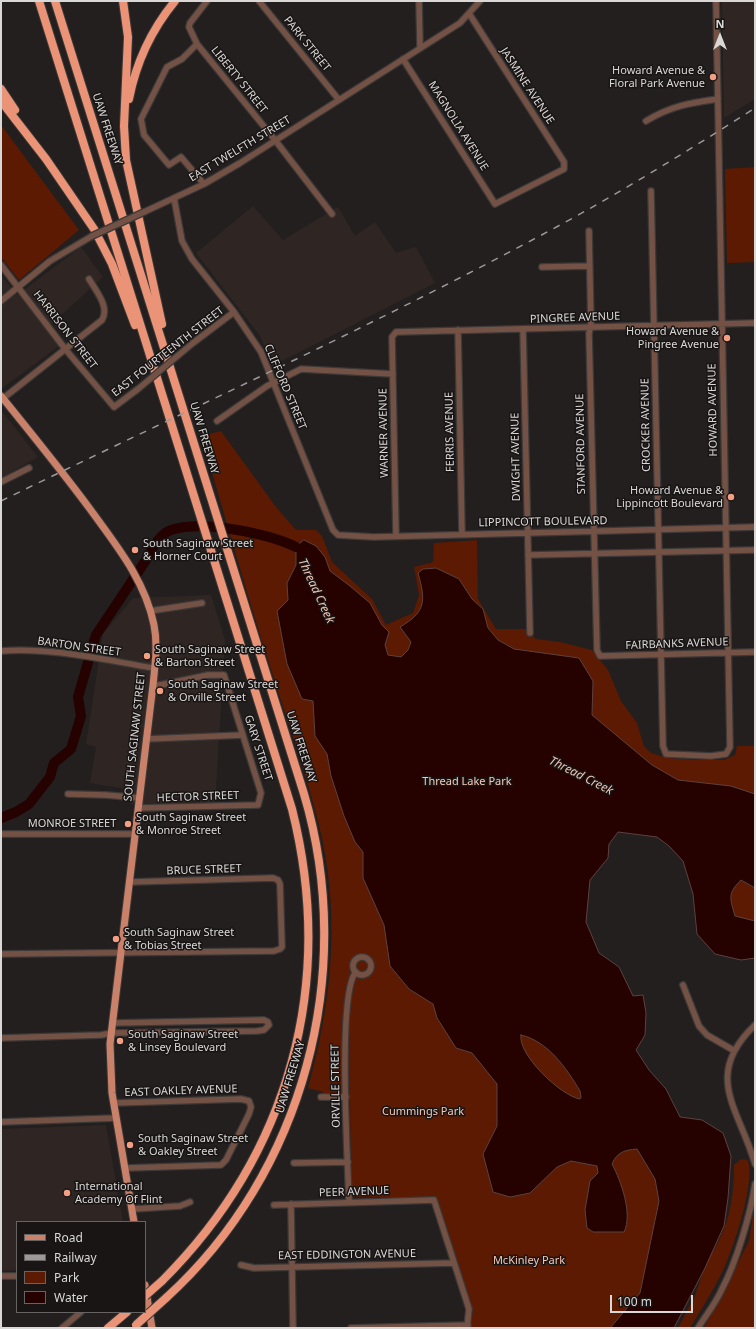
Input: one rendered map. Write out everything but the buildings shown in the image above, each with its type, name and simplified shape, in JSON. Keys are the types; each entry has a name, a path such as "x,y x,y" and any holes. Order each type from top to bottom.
{"highway":[{"name":"UAW FREEWAY","path":"39,1 297,828 308,902 308,974 302,1019 283,1092 266,1134 242,1181 214,1223 162,1281 146,1295"},
{"name":"UAW FREEWAY","path":"56,1 314,829 323,897 325,944 323,980 316,1028 306,1072 278,1146 249,1199 230,1227 204,1260 166,1298 134,1326"},
{"path":"123,1 128,37 124,147 130,182 176,385"},
{"path":"124,147 130,97 136,72 153,33 175,1"},
{"path":"1,89 102,243 117,276 159,383"},
{"path":"1,101 46,159"},
{"path":"108,1328 126,1313"}],"main road":[{"name":"SOUTH SAGINAW STREET","path":"2,399 64,474 130,564 141,584 156,636 153,685 113,1023 110,1072 116,1118 126,1168 134,1221"},
{"path":"146,1291 152,1328"}],"street":[{"name":"LIBERTY STREET","path":"207,1 190,23 190,33 197,44 275,140 332,214"},
{"name":"PARK STREET","path":"259,1 339,100"},
{"path":"419,1 420,47"},
{"name":"EAST TWELFTH STREET","path":"1,301 62,253 92,236 204,184 339,100 420,47 460,23 470,15 480,1"},
{"name":"HOWARD AVENUE","path":"666,754 711,756 726,754 730,747 716,1"},
{"name":"JASMINE AVENUE","path":"470,15 564,162 564,169 496,204"},
{"path":"197,44 182,59 168,67 141,119 144,135 169,165 181,157 204,184"},
{"name":"MAGNOLIA AVENUE","path":"403,59 496,204"},
{"path":"646,121 665,110 684,104 718,99"},
{"name":"CROCKER AVENUE","path":"652,191 658,552 663,746 666,754"},
{"name":"CLIFFORD STREET","path":"174,198 182,241 187,253 234,312 261,352 333,530"},
{"name":"STANFORD AVENUE","path":"589,231 591,327 589,341 594,531 593,554 597,650 600,656"},
{"name":"HARRISON STREET","path":"1,265 66,350 114,407"},
{"path":"542,267 589,266"},
{"path":"2,399 66,350 102,320 105,315 104,306 89,279"},
{"name":"EAST FOURTEENTH STREET","path":"114,407 234,312"},
{"name":"PINGREE AVENUE","path":"396,332 755,323"},
{"name":"DWIGHT AVENUE","path":"523,329 530,633"},
{"name":"FERRIS AVENUE","path":"458,330 462,534"},
{"name":"WARNER AVENUE","path":"396,332 392,337 396,536"},
{"path":"217,421 273,383 300,369 393,374"},
{"path":"1,482 29,468"},
{"name":"LIPPINCOTT BOULEVARD","path":"333,530 338,535 396,536 755,528"},
{"path":"528,555 755,550"},
{"path":"150,611 202,603"},
{"name":"BARTON STREET","path":"1,651 22,649 83,656 154,668"},
{"name":"FAIRBANKS AVENUE","path":"600,656 755,652"},
{"name":"GARY STREET","path":"153,685 160,685 208,675 224,675 261,793 258,805"},
{"path":"146,739 243,735"},
{"path":"68,794 140,798"},
{"name":"HECTOR STREET","path":"138,808 258,805"},
{"name":"MONROE STREET","path":"1,834 135,834"},
{"name":"BRUCE STREET","path":"121,953 274,951 280,950 282,946 280,884 278,880 272,878 130,882"},
{"path":"1,954 121,953"},
{"name":"ORVILLE STREET","path":"349,1202 345,1014 351,981 356,972"},
{"path":"683,985 699,1026 707,1035 733,1050"},
{"path":"1,1038 101,1035 112,1033 264,1030 269,1025 268,1022 264,1020 113,1023"},
{"path":"200,1022 200,1032"},
{"path":"755,1026 733,1050 726,1078 730,1103 745,1134 755,1164"},
{"path":"320,1097 346,1097"},
{"name":"EAST OAKLEY AVENUE","path":"114,1103 241,1099 249,1101 250,1106 249,1114 222,1164 126,1168"},
{"path":"1,1122 116,1118"},
{"path":"294,1163 348,1162"},
{"path":"698,1328 722,1289 728,1276 747,1220 755,1184"},
{"name":"PEER AVENUE","path":"274,1205 434,1200 453,1263"},
{"path":"133,1209 180,1206 190,1202"},
{"path":"291,1204 293,1328"},
{"path":"351,1328 467,1327 469,1308 458,1271 453,1263"},
{"name":"EAST EDDINGTON AVENUE","path":"241,1266 254,1268 453,1263"},
{"path":"1,1276 16,1276"},
{"path":"62,1328 80,1313"}],"shaded area":[{"path":"722,1 755,1 755,99 724,118"},
{"path":"253,206 283,240 338,207 355,236 375,222 396,253 416,247 435,283 272,366 260,336 196,253"},
{"path":"81,247 103,277 46,329 59,346 1,389 1,275 17,295"},
{"path":"1,410 38,457 1,478"},
{"path":"211,595 225,640 215,802 130,804 133,790 90,783 96,747 86,744 103,634 133,598"},
{"name":"International Academy Of Flint","path":"106,1125 123,1221 16,1221 16,1270 1,1271 1,1129"}],"green space":[{"path":"1,125 79,230 19,280 1,257"},
{"path":"755,167 755,262 727,263 725,169"},
{"name":"Thread Lake Park","path":"221,431 276,507 296,530 316,530 322,536 332,562 372,599 386,625 413,613 419,595 414,567 433,562 434,543 477,540 478,599 496,629 526,629 536,639 560,642 592,650 608,670 621,701 637,723 644,746 651,753 668,758 724,760 735,755 737,746 755,746 755,958 741,960 715,954 697,934 693,894 683,861 669,846 657,837 618,832 609,844 608,858 590,881 586,922 599,953 619,967 633,996 643,995 646,1023 643,1036 636,1050 649,1070 666,1089 680,1117 702,1120 723,1133 731,1156 724,1226 711,1255 722,1233 729,1212 733,1189 734,1165 741,1159 748,1160 749,1183 743,1213 734,1243 717,1282 690,1328 678,1328 695,1296 704,1269 674,1328 469,1328 473,1313 437,1198 351,1197 350,1101 318,1101 323,1092 308,1088 322,1026 330,964 332,933 328,870 311,794 260,635 201,436"},
{"path":"755,1199 755,1328 704,1328 749,1241"}],"water":[{"name":"Thread Lake Park","path":"304,540 316,546 325,557 330,571 370,603 382,625 389,632 385,645 388,655 401,657 408,650 411,642 400,627 409,622 415,616 422,605 423,598 418,573 423,569 436,568 459,579 472,599 483,609 488,628 498,640 514,649 579,658 593,681 592,715 652,765 678,780 731,786 755,794 755,888 741,880 733,889 731,900 735,916 755,921 755,958 741,960 715,954 697,934 693,894 683,861 669,846 657,837 618,832 609,844 608,858 590,880 586,922 599,953 619,967 633,996 643,995 646,1013 645,1035 636,1050 649,1070 666,1089 680,1117 702,1120 723,1133 731,1156 724,1226 705,1268 674,1328 610,1328 640,1293 659,1201 655,1179 637,1149 622,1152 616,1157 612,1164 619,1179 627,1207 624,1232 593,1232 587,1228 585,1210 590,1181 598,1173 597,1166 571,1161 557,1167 530,1193 510,1197 493,1192 483,1154 497,1126 497,1084 472,1053 456,1048 437,1018 433,1004 409,989 390,966 384,925 363,878 363,852 355,842 344,816 331,776 327,754 315,736 313,701 302,699 287,664 277,611 288,600 287,583 296,565 296,547","holes":["521,1035 540,1043 563,1065 580,1091 580,1099 562,1090 533,1063 526,1053"]}],"waterway":[{"name":"Thread Creek","path":"1,818 16,812 29,804 50,777 54,763 71,749 81,716 78,697 96,635 160,537 171,530 184,527 217,527 269,537 296,547"}],"railway":[{"path":"1,501 336,340 468,273 562,224 618,192 755,108"}],"place":[{"name":"Howard Avenue & Floral Park Avenue","path":"713,77"},
{"name":"Howard Avenue & Pingree Avenue","path":"727,338"},
{"name":"Howard Avenue & Lippincott Boulevard","path":"731,497"},
{"name":"South Saginaw Street & Horner Court","path":"135,550"},
{"name":"South Saginaw Street & Barton Street","path":"147,656"},
{"name":"South Saginaw Street & Orville Street","path":"160,691"},
{"name":"South Saginaw Street & Monroe Street","path":"128,824"},
{"name":"South Saginaw Street & Tobias Street","path":"116,939"},
{"name":"South Saginaw Street & Linsey Boulevard","path":"120,1041"},
{"name":"South Saginaw Street & Oakley Street","path":"130,1145"},
{"name":"International Academy Of Flint","path":"67,1193"}],"park label":[{"name":"Cummings Park","path":"423,1112"},
{"name":"McKinley Park","path":"529,1261"}]}
